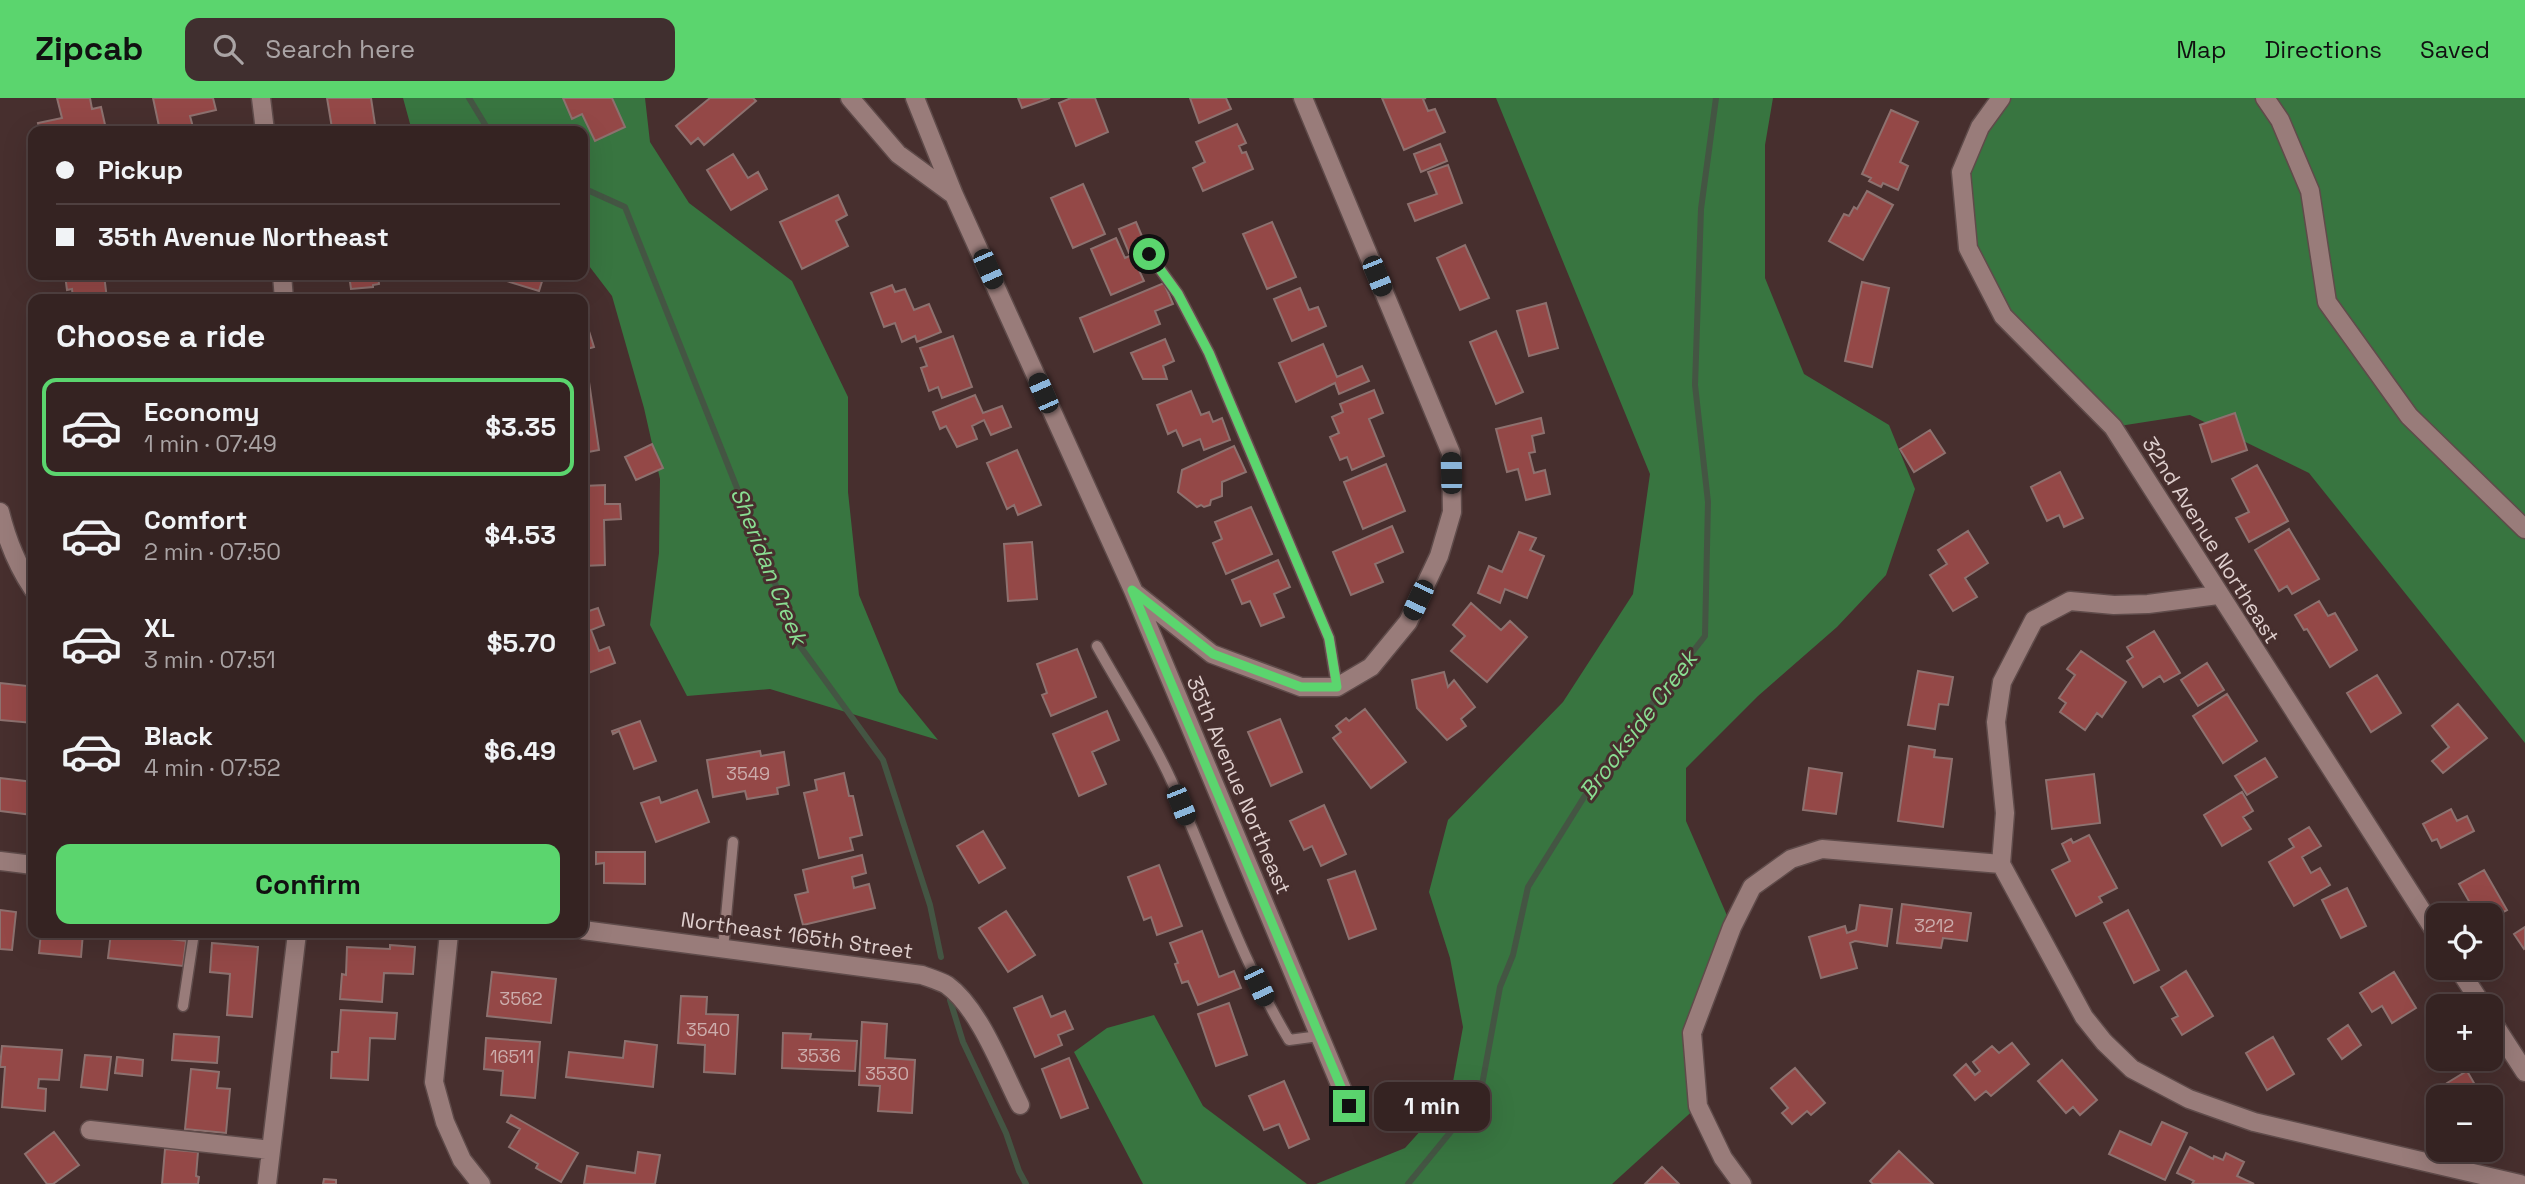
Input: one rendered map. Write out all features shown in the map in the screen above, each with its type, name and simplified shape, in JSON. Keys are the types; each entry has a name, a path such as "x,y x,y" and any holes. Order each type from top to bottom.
{"street":[{"path":"261,98 264,126"},
{"path":"850,98 898,154 954,195"},
{"name":"35th Avenue Northeast","path":"915,98 954,195 1132,590 1349,1106"},
{"path":"1132,590 1213,654 1301,687 1337,687 1371,667 1408,622 1439,556 1452,512 1451,453 1303,98"},
{"name":"32nd Avenue Northeast","path":"2001,98 1980,127 1961,172 1968,248 2003,316 2113,427 2218,596 2426,917"},
{"path":"2265,98 2280,120 2310,191 2327,302 2409,416 2525,529"},
{"path":"0,512 7,538 28,581"},
{"path":"2218,596 2148,604 2114,605 2070,601 2034,620 2002,681 1996,722 2005,813 2001,864 2084,1017 2104,1042 2133,1069 2189,1098 2254,1122 2520,1184"},
{"path":"1742,1184 1724,1158 1698,1106 1692,1034 1732,927 1752,887 1791,859 1822,849 2001,864"},
{"path":"0,862 28,865"},
{"name":"Northeast 165th Street","path":"588,931 922,975 947,985 967,1005 1020,1105"},
{"path":"267,1184 296,938"},
{"path":"448,938 434,1082 444,1122 461,1160 481,1184"},
{"path":"2503,1038 2525,1072"},
{"path":"90,1130 271,1150"}],"lane":[{"path":"1149,254 1178,294 1209,353 1329,638 1337,687"},
{"path":"1097,646 1171,780 1221,904 1269,1006 1289,1040 1320,1036"},
{"path":"723,949 733,842"},
{"path":"183,1006 193,938"}],"green space":[{"path":"403,98 645,98 650,142 689,203 792,281 848,397 848,492 859,595 899,692 938,740 770,689 687,696 650,625 659,553 660,479 644,408 612,296 588,265 588,126 411,126"},
{"path":"1496,98 1773,98 1765,145 1765,278 1804,374 1889,425 1915,489 1886,575 1837,627 1758,696 1686,768 1686,821 1732,927 1692,1033 1698,1106 1612,1184 1316,1184 1405,1148 1450,1098 1463,1027 1450,958 1429,892 1448,820 1563,702 1633,594 1650,474"},
{"path":"2001,98 2525,98 2525,743 2309,473 2190,415 2113,427 2003,316 1968,248 1961,172"},
{"path":"1154,1015 1203,1106 1307,1184 1143,1184 1074,1052 1107,1028"}],"building":[{"path":"57,98 90,98 92,109 101,107 105,126 39,126 38,123 62,118"},
{"path":"153,98 213,98 216,110 190,116 193,126 159,126"},
{"path":"327,98 371,98 375,126 332,126"},
{"path":"563,98 612,98 625,127 595,141 582,114 572,119"},
{"path":"710,98 753,98 756,101 704,145 698,138 691,144 676,126"},
{"path":"1018,98 1050,98 1022,108"},
{"path":"1071,98 1095,98 1108,132 1076,146 1059,103"},
{"path":"1190,98 1226,98 1231,109 1199,123"},
{"path":"1382,98 1426,98 1423,99 1428,111 1435,109 1445,132 1404,150"},
{"path":"1891,110 1918,122 1900,162 1908,166 1898,190 1883,183 1881,187 1862,174"},
{"path":"1237,124 1246,143 1239,146 1242,153 1246,152 1253,169 1203,191 1193,168 1205,162 1196,142"},
{"path":"1440,144 1447,161 1421,172 1414,154"},
{"path":"733,154 748,178 758,172 767,189 731,210 707,170"},
{"path":"1448,165 1462,203 1415,221 1408,204 1437,194 1428,172"},
{"path":"1083,184 1105,234 1073,248 1051,198"},
{"path":"1867,191 1893,205 1863,260 1829,241 1844,214 1849,216 1854,207 1857,209"},
{"path":"838,195 847,215 836,221 848,246 802,269 780,222"},
{"path":"1136,222 1146,246 1129,253 1119,229"},
{"path":"1272,222 1296,277 1267,289 1243,234"},
{"path":"1116,238 1125,258 1132,255 1144,281 1111,295 1091,249"},
{"path":"1465,245 1489,298 1460,310 1437,258"},
{"path":"66,280 105,280 106,294 72,294 72,289 67,290"},
{"path":"350,280 379,280 379,284 373,287 351,289"},
{"path":"503,280 542,280 539,291"},
{"path":"1862,282 1889,288 1872,367 1845,361"},
{"path":"1164,283 1173,304 1155,311 1160,324 1094,352 1080,318"},
{"path":"892,285 895,292 905,289 914,310 929,304 941,332 917,342 915,336 902,342 895,323 884,327 871,293"},
{"path":"1300,288 1309,310 1318,307 1326,326 1292,341 1274,299"},
{"path":"1546,303 1558,348 1529,356 1517,311"},
{"path":"588,328 594,347 588,349"},
{"path":"1496,331 1523,392 1496,404 1470,342"},
{"path":"953,336 972,387 942,398 938,387 929,391 921,368 927,366 920,348"},
{"path":"1165,339 1174,361 1163,366 1167,379 1143,379 1131,353"},
{"path":"1323,344 1337,377 1362,366 1369,381 1339,394 1335,383 1296,402 1279,363"},
{"path":"588,382 599,450 588,452"},
{"path":"1374,390 1383,413 1369,419 1384,456 1352,470 1347,457 1340,460 1330,437 1339,433 1332,417 1343,412 1340,404"},
{"path":"1191,391 1201,415 1209,412 1213,422 1222,418 1230,440 1204,450 1200,439 1183,446 1176,430 1168,434 1157,405"},
{"path":"975,395 983,413 1002,406 1011,427 991,435 984,420 972,426 977,439 957,447 946,426 940,429 933,412"},
{"path":"2235,413 2247,450 2212,462 2200,425"},
{"path":"1541,418 1544,433 1532,436 1535,452 1529,453 1534,473 1545,470 1550,494 1526,500 1518,469 1507,472 1496,429"},
{"path":"1930,430 1945,453 1914,472 1900,449"},
{"path":"652,444 663,468 636,480 625,457"},
{"path":"1234,446 1246,472 1222,482 1222,496 1211,500 1210,505 1197,507 1178,492 1182,470"},
{"path":"1017,450 1041,505 1018,515 1014,505 1007,509 987,463"},
{"path":"1386,464 1405,511 1363,529 1344,482"},
{"path":"2257,465 2288,521 2249,542 2236,518 2249,512 2232,479"},
{"path":"2060,472 2083,518 2064,527 2059,515 2047,521 2031,487"},
{"path":"605,485 605,504 620,504 621,519 604,520 605,565 588,566 588,486"},
{"path":"1251,507 1272,554 1226,574 1213,543 1222,539 1215,522"},
{"path":"1392,526 1403,552 1375,564 1383,582 1351,595 1333,552"},
{"path":"2289,529 2319,579 2292,594 2287,586 2279,591 2255,550"},
{"path":"1968,531 1988,563 1965,578 1977,597 1953,611 1930,575 1947,564 1938,550"},
{"path":"1519,532 1536,538 1530,550 1544,556 1527,598 1505,589 1500,603 1478,593 1489,566 1502,572"},
{"path":"1032,542 1037,599 1008,601 1004,544"},
{"path":"1278,560 1290,587 1274,594 1284,617 1261,626 1250,601 1242,604 1232,580"},
{"path":"2319,601 2328,616 2335,613 2357,650 2330,667 2307,629 2304,630 2295,615"},
{"path":"1471,603 1501,630 1510,621 1527,637 1487,682 1451,651 1465,636 1453,625"},
{"path":"598,608 604,625 591,630 599,651 609,647 615,663 588,673 588,611"},
{"path":"2154,631 2180,673 2164,682 2160,676 2143,687 2127,661 2133,657 2127,647"},
{"path":"1077,649 1096,697 1051,716 1042,695 1047,693 1037,664"},
{"path":"2081,651 2126,682 2102,717 2097,713 2085,730 2060,712 2066,703 2059,698 2075,675 2067,669"},
{"path":"2207,663 2224,690 2198,706 2181,680"},
{"path":"1918,671 1953,677 1948,705 1939,704 1935,729 1908,725"},
{"path":"1444,672 1448,687 1454,680 1475,707 1461,719 1466,726 1447,740 1417,708 1412,680"},
{"path":"2377,675 2401,713 2371,732 2347,693"},
{"path":"28,676 28,723 0,720 0,683 27,686"},
{"path":"2227,694 2257,741 2223,763 2193,716"},
{"path":"2458,704 2487,738 2443,773 2432,761 2449,747 2432,726"},
{"path":"1365,709 1406,762 1371,788 1333,738 1341,732 1336,726 1346,718 1349,721"},
{"path":"1107,711 1119,740 1092,752 1106,784 1079,796 1053,734"},
{"path":"1280,719 1302,772 1271,786 1248,732"},
{"path":"640,721 656,761 634,769 619,731 613,734 612,731"},
{"path":"1909,746 1935,750 1934,757 1952,759 1943,827 1898,821"},
{"path":"760,751 761,756 784,752 789,785 777,788 778,794 747,799 745,791 713,797 707,760"},
{"path":"2265,758 2277,777 2247,795 2235,776"},
{"path":"1809,768 1842,773 1836,814 1803,810"},
{"path":"844,773 849,796 853,796 862,835 850,838 853,850 819,858 804,793 817,790 815,780"},
{"path":"2094,774 2100,823 2052,829 2046,780"},
{"path":"0,778 28,781 28,814 0,811"},
{"path":"697,790 709,822 656,842 641,803 659,797 661,803"},
{"path":"2242,792 2253,811 2243,817 2251,829 2222,846 2204,815"},
{"path":"1324,805 1346,854 1321,866 1312,846 1304,850 1290,821"},
{"path":"2451,809 2457,821 2467,816 2474,831 2441,848 2437,839 2432,841 2423,824"},
{"path":"2309,827 2321,846 2302,857 2311,873 2320,868 2330,885 2294,906 2269,862 2294,847 2289,839"},
{"path":"983,831 1005,868 979,883 957,846"},
{"path":"2089,835 2117,888 2099,897 2102,902 2076,916 2052,870 2070,861 2062,844 2071,839 2073,843"},
{"path":"596,852 645,852 645,884 604,883 604,863 596,864"},
{"path":"862,855 866,873 852,877 854,888 869,884 875,908 803,925 795,895 808,892 803,870"},
{"path":"1159,865 1182,926 1157,935 1151,917 1144,920 1128,877"},
{"path":"2484,870 2503,903 2470,903 2459,884"},
{"path":"1355,871 1376,929 1349,939 1328,880"},
{"path":"2347,888 2366,926 2341,938 2322,900"},
{"path":"1902,904 1971,913 1967,941 1943,938 1941,948 1897,943"},
{"path":"1860,905 1892,909 1887,946 1855,941 1850,943 1857,968 1821,978 1809,937 1845,926 1847,933 1856,930"},
{"path":"0,910 16,912 12,950 0,949"},
{"path":"2128,910 2159,970 2134,983 2104,923"},
{"path":"1006,911 1035,955 1008,972 979,928"},
{"path":"2525,927 2525,948 2524,949 2514,934"},
{"path":"1202,931 1219,977 1234,971 1241,988 1198,1005 1188,981 1182,983 1170,943"},
{"path":"40,938 83,938 81,957 39,953"},
{"path":"110,938 186,941 183,966 108,958"},
{"path":"212,943 258,947 252,1017 227,1015 230,974 210,972"},
{"path":"390,945 415,947 413,974 384,973 382,1002 340,999 342,974 346,975 347,947 390,949"},
{"path":"2186,971 2213,1016 2182,1035 2172,1019 2178,1016 2161,987"},
{"path":"492,972 556,979 551,1023 487,1016"},
{"path":"2394,972 2416,1008 2392,1023 2382,1006 2372,1012 2360,993"},
{"path":"681,996 707,997 706,1014 738,1015 735,1074 704,1072 705,1045 678,1043"},
{"path":"1042,996 1051,1017 1065,1011 1073,1029 1058,1035 1062,1045 1035,1057 1014,1008"},
{"path":"1229,1003 1247,1055 1216,1066 1198,1014"},
{"path":"341,1010 397,1013 395,1039 370,1038 368,1080 331,1078 332,1052 338,1052"},
{"path":"862,1022 887,1024 885,1058 915,1060 912,1113 878,1111 880,1086 859,1085"},
{"path":"2348,1025 2361,1045 2342,1059 2328,1039"},
{"path":"783,1033 811,1034 810,1039 857,1041 855,1071 782,1068"},
{"path":"174,1034 219,1037 217,1063 172,1060"},
{"path":"2273,1037 2294,1074 2267,1090 2246,1053"},
{"path":"486,1038 540,1042 535,1098 501,1095 503,1071 484,1069"},
{"path":"625,1041 657,1045 653,1087 566,1077 569,1052 623,1058"},
{"path":"2012,1043 2029,1064 1991,1096 1986,1091 1975,1100 1954,1075 1966,1064 1975,1075 1980,1071 1973,1062 1992,1046 1999,1053"},
{"path":"2,1046 62,1050 59,1080 39,1079 38,1088 46,1089 45,1111 2,1107 5,1067 0,1067"},
{"path":"85,1055 111,1057 107,1090 81,1087"},
{"path":"117,1057 143,1060 142,1076 115,1073"},
{"path":"1069,1058 1088,1108 1061,1118 1042,1069"},
{"path":"2062,1060 2097,1100 2080,1115 2073,1107 2066,1113 2038,1081"},
{"path":"1795,1068 1825,1103 1811,1115 1807,1111 1792,1124 1782,1113 1788,1108 1771,1088"},
{"path":"191,1069 219,1072 217,1088 230,1089 226,1133 185,1129"},
{"path":"2467,1071 2475,1085 2448,1085 2447,1083"},
{"path":"1284,1081 1309,1139 1289,1148 1279,1124 1264,1130 1249,1096"},
{"path":"511,1115 578,1153 561,1182 536,1168 538,1164 509,1147 520,1129 507,1122"},
{"path":"2162,1122 2187,1133 2165,1180 2109,1154 2120,1131 2151,1145"},
{"path":"54,1132 79,1165 53,1184 47,1184 25,1154"},
{"path":"2190,1147 2213,1159 2214,1156 2223,1160 2226,1153 2244,1162 2237,1176 2254,1184 2192,1184 2194,1181 2177,1173"},
{"path":"165,1149 198,1152 198,1184 162,1184"},
{"path":"1899,1151 1933,1184 1873,1184 1870,1181"},
{"path":"638,1152 660,1155 655,1184 584,1184 587,1166 635,1173"},
{"path":"1662,1167 1679,1184 1645,1184"},
{"path":"324,1179 336,1180 336,1184 323,1184"}],"waterway":[{"name":"Sheridan Creek","path":"469,98 486,126"},
{"name":"Brookside Creek","path":"1408,1184 1480,1096 1500,987 1513,955 1528,887 1604,765 1705,636 1708,502 1695,385 1701,209 1716,98"},
{"name":"Sheridan Creek","path":"588,190 625,207 800,646 883,760 930,905 941,957"},
{"name":"Sheridan Creek","path":"950,1000 963,1042 1006,1133 1026,1184"}],"route":[{"path":"1149,254 1178,294 1209,353 1329,638 1337,687 1301,687 1213,654 1132,590 1349,1106"}]}
